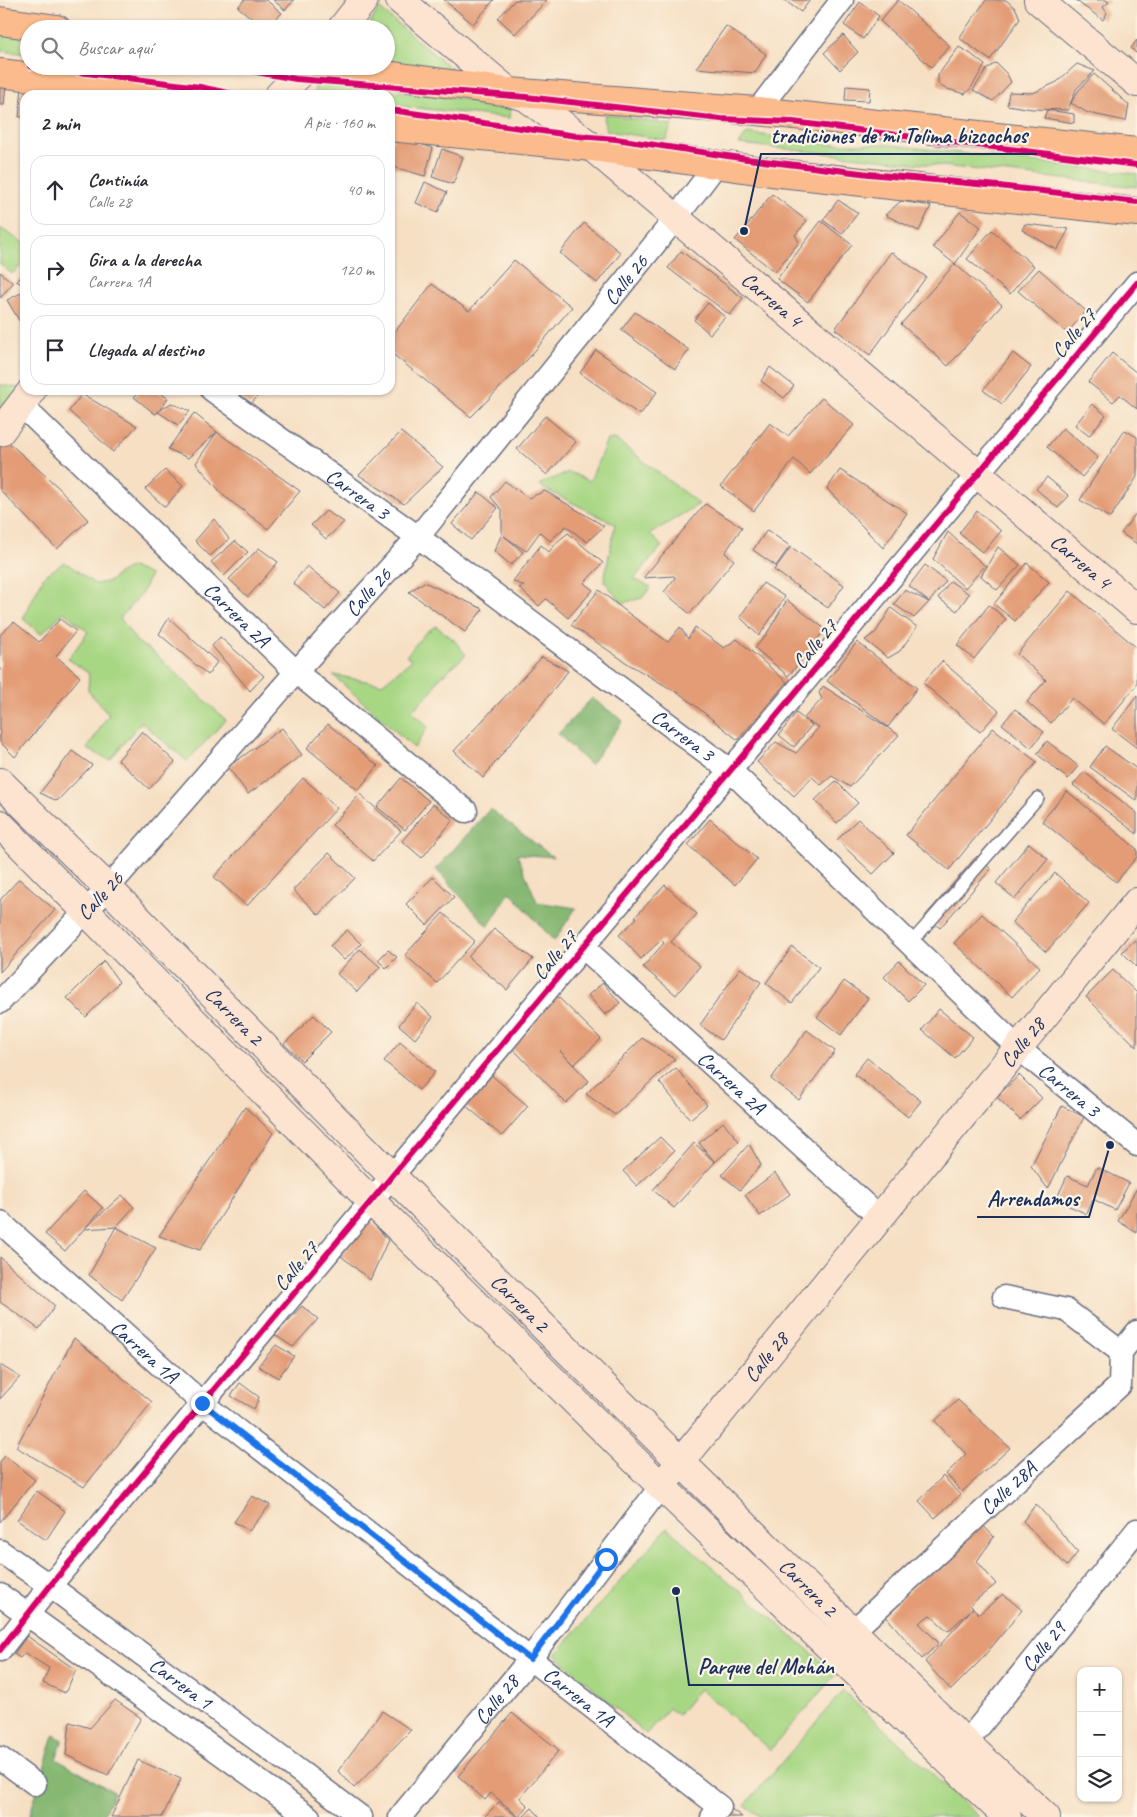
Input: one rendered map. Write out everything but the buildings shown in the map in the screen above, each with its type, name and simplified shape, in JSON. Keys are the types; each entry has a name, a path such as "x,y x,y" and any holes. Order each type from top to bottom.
{"main road":[{"path":"0,21 20,24"},
{"path":"0,73 112,90"},
{"path":"387,75 509,92 757,111 1137,152"},
{"path":"395,127 592,147 716,165 1137,212"}],"street":[{"path":"348,20 364,0"},
{"name":"Carrera 4","path":"400,0 509,92 526,97 592,147 1137,609"},
{"path":"757,111 842,0"},
{"path":"1038,0 1137,83"},
{"path":"284,90 299,75"},
{"name":"Calle 26","path":"0,1002 108,888 296,672 418,537 675,219 716,165"},
{"name":"Calle 27","path":"0,1650 26,1614 978,474 1135,289"},
{"name":"Carrera 3","path":"219,395 418,537 731,771 1018,1048 1137,1145"},
{"path":"0,432 26,397"},
{"name":"Carrera 2A","path":"26,397 296,672 466,811"},
{"name":"Carrera 2","path":"0,782 108,888 392,1176 852,1631 957,1752 1007,1817"},
{"name":"Carrera 2","path":"0,824 371,1201 838,1657 957,1752 1046,1817"},
{"name":"Calle 28","path":"400,1817 530,1659 661,1486 1137,902"},
{"name":"Carrera 2A","path":"583,947 880,1218"},
{"name":"Carrera 1A","path":"0,1222 202,1403 530,1659 716,1812"},
{"path":"1004,1297 1066,1310 1121,1352 1137,1332"},
{"path":"529,1357 549,1332"},
{"name":"Calle 28A","path":"852,1631 1120,1385 1121,1352"},
{"name":"Calle 29","path":"957,1752 1137,1530"},
{"name":"Carrera 1","path":"0,1551 361,1817"},
{"name":"Carrera 1","path":"0,1595 309,1817"},
{"path":"1,1761 35,1784"}],"lane":[{"path":"910,944 1038,798"}],"green space":[{"path":"379,8 393,20 372,20"},
{"path":"395,21 461,77 395,65"},
{"path":"0,34 20,37 20,53 0,51"},
{"path":"316,81 389,90 315,90"},
{"path":"395,91 511,105 509,118 395,106"},
{"path":"605,114 672,125 666,140 607,131 604,120"},
{"path":"747,133 829,144 884,144 1137,174 1137,187 739,144"},
{"path":"0,228 20,241 20,267 12,274 0,264"},
{"path":"0,383 1,385 20,388 0,416"},
{"path":"615,439 699,504 650,534 662,546 634,579 651,587 642,598 622,603 604,581 615,524 543,488 540,484 569,472 590,481 607,440"},
{"path":"65,562 95,584 111,581 116,575 132,567 150,575 142,593 120,618 137,642 153,652 226,720 187,761 141,722 110,760 87,749 109,714 88,691 89,673 68,659 88,632 64,612 41,634 23,619 44,576"},
{"path":"436,626 453,639 466,655 437,680 433,690 412,711 428,727 414,748 333,675 382,684 412,660 406,656 425,633"},
{"path":"592,698 623,721 590,765 558,734"},
{"path":"490,809 553,857 517,854 537,902 576,908 554,941 510,892 488,927 436,869"},
{"path":"667,1528 836,1674 770,1750 700,1689 678,1715 669,1708 646,1734 555,1655"},
{"path":"843,1691 979,1817 761,1817 745,1805"},
{"path":"54,1735 63,1740 56,1759 114,1792 102,1817 29,1817"}],"cycle path":[{"path":"103,75 214,90"},
{"path":"273,75 296,79 526,97 721,119 793,122 1137,165"},
{"path":"395,111 577,136 616,139 747,159 869,174 999,186 1137,202"},
{"path":"0,1650 50,1586 1137,283"}],"place":[{"name":"tradiciones de mi Tolima bizcochos","path":"744,231"},
{"name":"Arrendamos","path":"1110,1145"},
{"name":"Parque del Mohán","path":"676,1591"}],"route":[{"path":"202,1403 530,1659 606,1559"}]}
